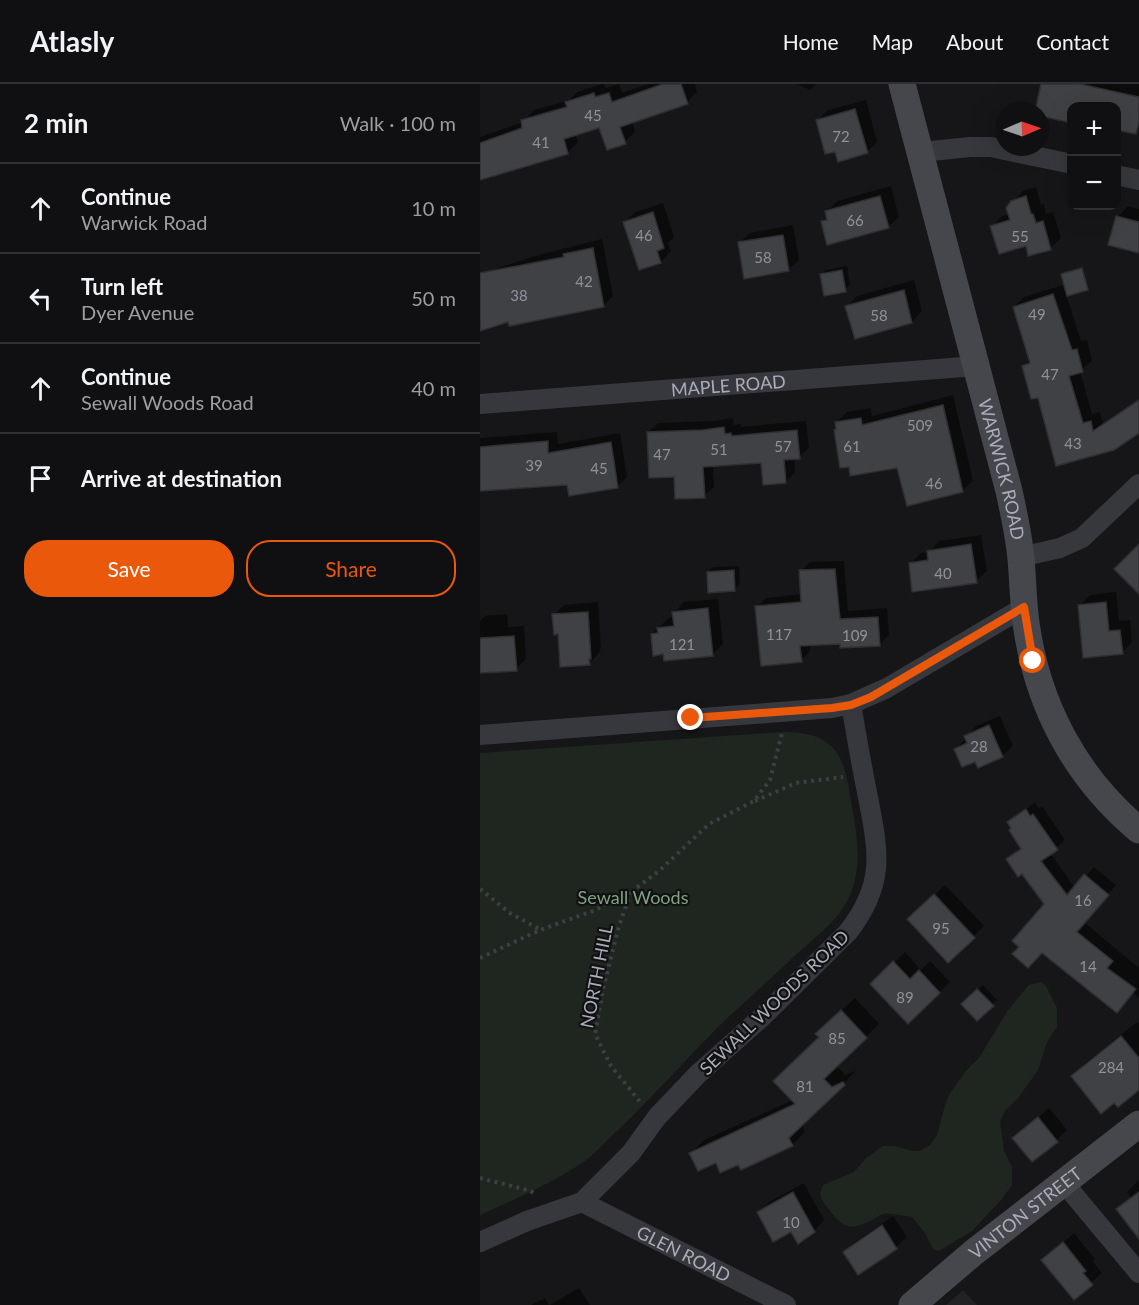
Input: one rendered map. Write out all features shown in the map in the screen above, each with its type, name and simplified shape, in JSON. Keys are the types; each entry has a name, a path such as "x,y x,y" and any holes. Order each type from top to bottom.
{"main road":[{"name":"WARWICK ROAD","path":"902,84 1009,491 1021,557 1028,637 1038,684 1054,723 1091,781 1139,830"},
{"name":"VINTON STREET","path":"912,1305 973,1253 1139,1124"}],"street":[{"path":"921,152 991,147 1067,163"},
{"path":"1121,176 1139,180"},
{"name":"MAPLE ROAD","path":"480,404 977,366"},
{"path":"1021,557 1060,548 1082,538 1139,484"},
{"path":"480,735 851,705 887,688 1024,607"},
{"name":"SEWALL WOODS ROAD","path":"480,1242 527,1221 582,1202 631,1153 657,1117 698,1074 820,961 858,919 870,897 877,861 876,835 851,705"},
{"path":"1064,1183 1139,1274"},
{"name":"GLEN ROAD","path":"582,1202 786,1305"}],"path":[{"path":"754,801 770,780 787,711"},
{"path":"480,958 540,930 593,911 631,892 659,871 709,824 754,801 796,783 864,774"},
{"path":"480,889 510,913 540,930"},
{"name":"NORTH HILL","path":"631,892 619,926 604,985 595,1034 611,1066 643,1106 657,1117"},
{"path":"480,1178 531,1191 554,1212"}],"shaded area":[{"path":"963,1290 977,1305 946,1305"}],"green space":[{"name":"Sewall Woods","path":"782,732 808,734 827,743 840,759 845,770 858,854 854,882 846,904 828,926 719,1026 644,1105 589,1157 547,1184 480,1215 480,753"},
{"path":"1041,982 1046,986 1057,1008 1057,1027 1047,1042 1038,1070 1019,1097 1005,1111 1000,1122 1004,1151 1012,1167 1012,1185 1002,1199 972,1231 939,1251 933,1249 925,1233 912,1217 883,1214 862,1225 850,1227 841,1223 822,1199 820,1194 823,1185 854,1172 866,1158 883,1146 919,1151 930,1145 937,1135 950,1093 965,1072 979,1058 1008,1010 1029,985"}],"building":[{"path":"663,84 681,84 688,104 620,127 626,144 607,150 599,128 564,139 568,154 480,180 480,143 522,128 521,120 567,107 565,102 594,93 595,97 609,93 612,102"},
{"path":"1041,84 1080,84 1139,97 1139,122 1136,134 1121,131 1121,102 1067,102 1067,122 1049,118 1049,102 1037,102"},
{"path":"855,109 868,153 838,162 835,152 825,154 816,120"},
{"path":"880,196 889,228 827,245 821,221 827,220 825,211"},
{"path":"1026,196 1036,223 1043,221 1051,250 1028,256 1026,246 999,254 990,226 1010,220 1006,208 1011,201"},
{"path":"653,212 664,248 657,251 661,263 639,270 623,222"},
{"path":"1116,216 1139,222 1139,253 1108,245"},
{"path":"783,235 789,271 744,279 738,242"},
{"path":"593,248 604,307 509,326 508,322 480,331 480,273 564,257 563,254"},
{"path":"1082,268 1088,290 1067,296 1061,274"},
{"path":"842,270 846,292 824,296 820,274"},
{"path":"904,290 912,323 855,339 845,306"},
{"path":"1053,294 1072,350 1077,349 1083,372 1069,376 1083,423 1091,421 1093,431 1139,400 1139,433 1114,450 1056,466 1038,398 1031,399 1022,366 1030,363 1013,307"},
{"path":"943,405 963,492 907,506 897,468 850,476 849,467 840,468 834,430 836,429 835,422 861,418 862,425"},
{"path":"724,427 725,434 731,433 732,436 797,430 800,459 784,460 786,483 763,485 761,463 703,467 705,498 675,499 674,477 649,478 647,432"},
{"path":"548,441 548,453 611,442 618,488 569,496 567,485 480,491 480,447"},
{"path":"971,544 977,583 912,592 909,563 928,560 927,551"},
{"path":"1139,544 1139,594 1114,569"},
{"path":"835,569 840,619 878,617 880,646 840,648 840,644 800,646 802,662 761,666 755,606 801,602 799,570"},
{"path":"734,570 735,591 708,593 707,572"},
{"path":"1106,602 1109,631 1120,630 1123,654 1083,658 1078,605"},
{"path":"708,608 713,656 664,661 663,654 653,656 651,634 658,633 657,628 674,626 672,612"},
{"path":"588,612 590,665 560,667 558,634 554,635 552,614"},
{"path":"514,636 517,671 480,673 480,638"},
{"path":"989,725 1003,757 978,768 975,762 962,767 954,749 967,743 964,736"},
{"path":"1026,809 1030,816 1033,814 1058,850 1041,861 1067,895 1084,874 1109,895 1077,932 1113,961 1107,968 1136,989 1117,1013 1042,953 1028,968 1012,954 1019,947 1012,941 1044,904 1022,874 1018,877 1006,859 1021,849 1009,830 1011,828 1007,822"},
{"path":"934,894 975,938 948,963 907,919"},
{"path":"893,961 910,979 919,970 940,993 908,1024 870,984"},
{"path":"977,989 994,1006 977,1021 961,1004"},
{"path":"841,1010 867,1038 824,1079 832,1087 843,1082 845,1085 789,1138 793,1146 741,1170 738,1165 720,1173 716,1163 698,1171 689,1153 795,1104 773,1081 819,1037 815,1034"},
{"path":"1121,1036 1139,1058 1139,1090 1118,1107 1114,1103 1101,1114 1071,1076"},
{"path":"1038,1117 1058,1142 1032,1162 1012,1138"},
{"path":"793,1192 815,1232 798,1244 791,1232 773,1242 757,1212"},
{"path":"1139,1192 1139,1239 1116,1209"},
{"path":"882,1225 897,1249 858,1275 843,1252"},
{"path":"1063,1242 1086,1271 1083,1273 1093,1285 1074,1300 1041,1260"}],"route":[{"path":"691,718 851,705 887,688 1024,607 1033,661"}]}
